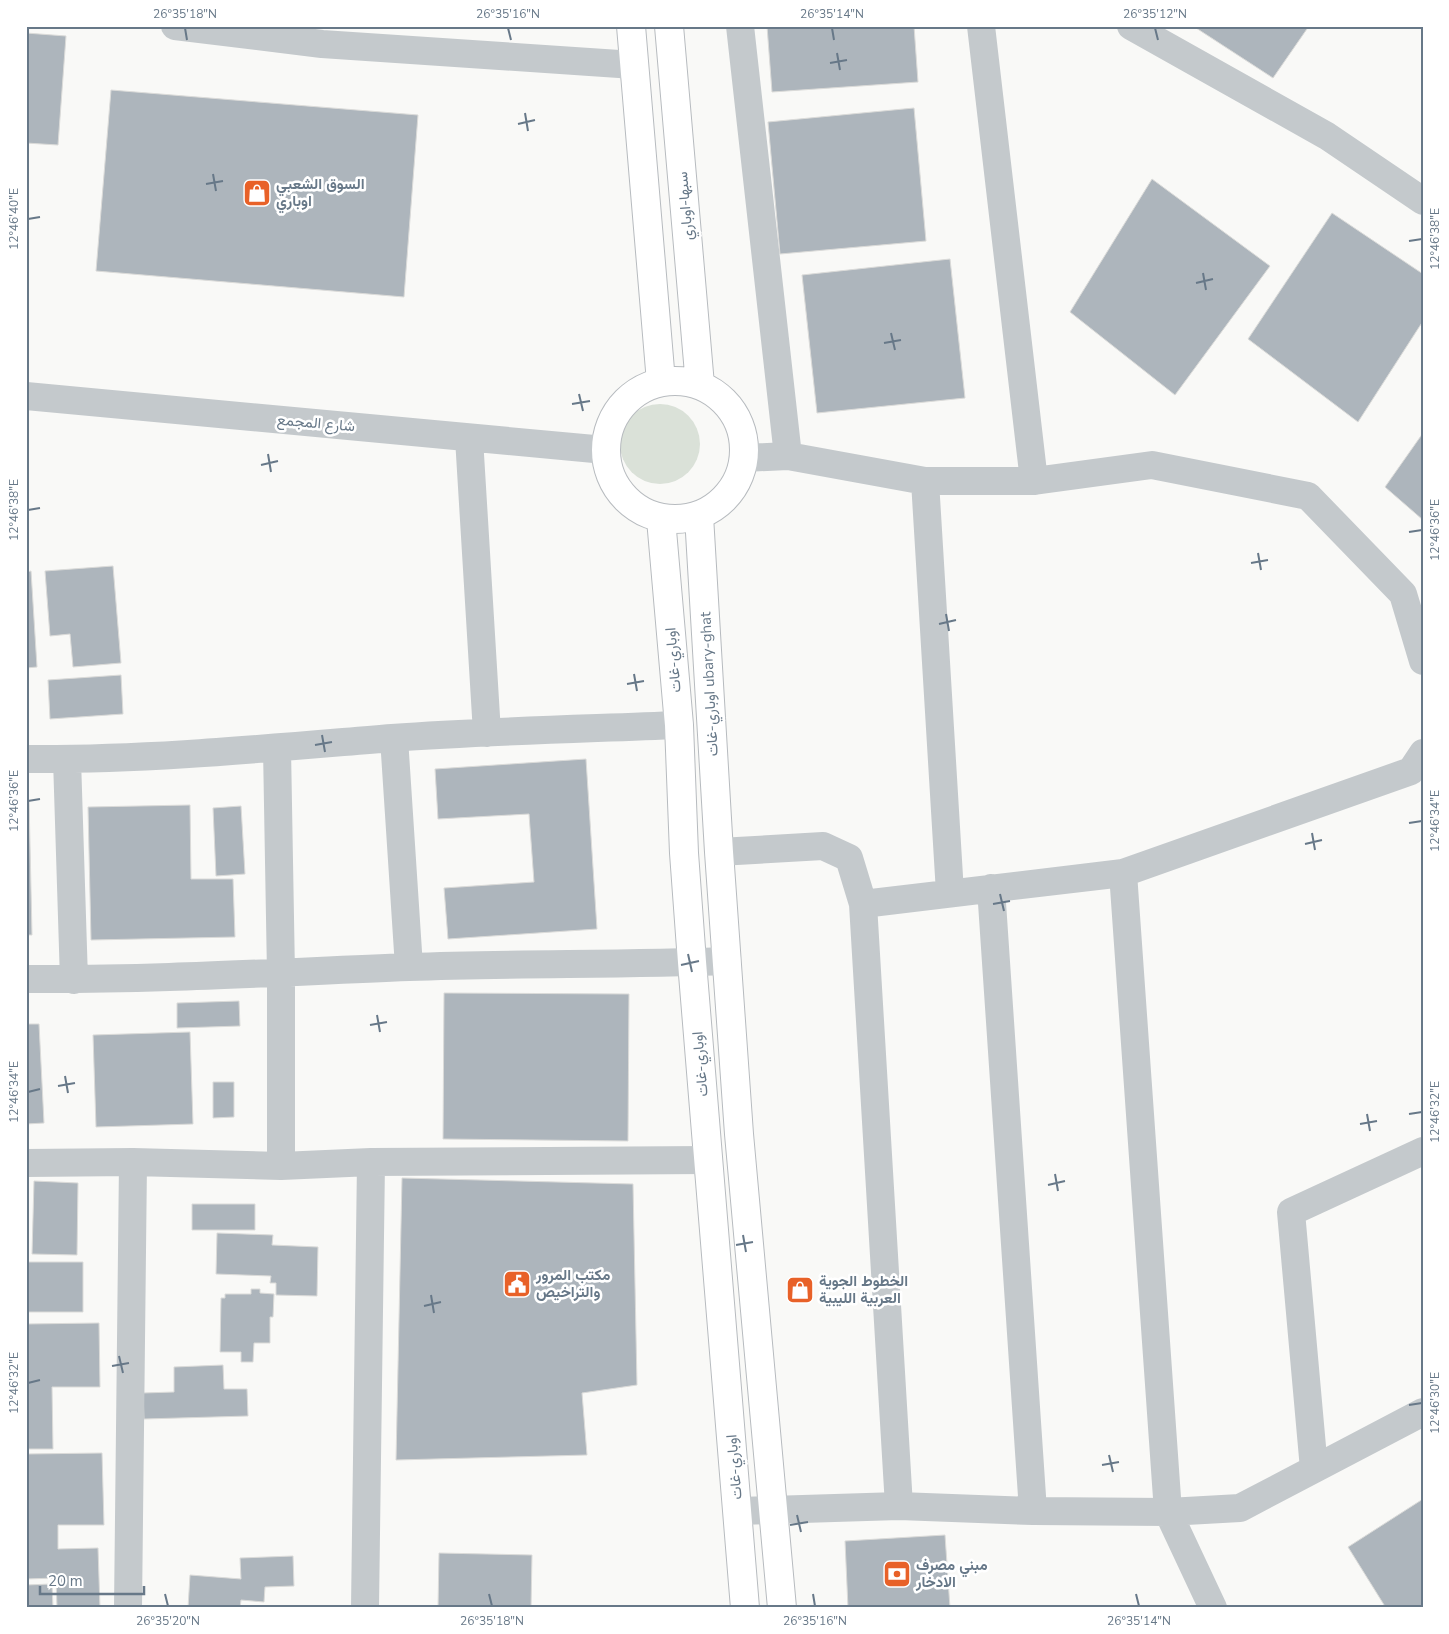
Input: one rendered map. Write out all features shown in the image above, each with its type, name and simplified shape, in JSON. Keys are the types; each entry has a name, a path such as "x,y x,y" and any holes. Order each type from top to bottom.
{"highway":[{"path":"631,26 661,382"},
{"name":"سبها-اوباري","path":"669,26 700,385"},
{"path":"680,381 700,385 719,397 734,414 742,435 744,458 739,476 730,493 716,507 699,516 680,520 661,519 639,511 620,495 609,474 605,450 609,426 621,406 639,390 661,382 680,381"},
{"name":"اوباري-غات ubary-ghat","path":"699,516 719,852"},
{"name":"اوباري-غات","path":"661,519 679,725 683,833 707,1160 745,1608"},
{"path":"719,852 739,1134 782,1608"}],"street":[{"path":"175,26 322,44 634,65"},
{"path":"740,26 788,456"},
{"path":"981,26 1034,481"},
{"path":"1131,26 1327,136 1423,201"},
{"name":"شارع المجمع","path":"26,396 605,450"},
{"path":"469,438 487,733"},
{"path":"744,458 788,456 925,481 1034,481 1152,465 1308,496 1403,594 1423,661"},
{"path":"925,481 950,893"},
{"path":"26,759 67,760 276,748 394,738 679,725"},
{"path":"394,738 409,967"},
{"path":"276,748 281,974 281,1166"},
{"path":"67,760 74,980"},
{"path":"863,904 1123,873 1419,771"},
{"path":"719,852 823,846 850,858 863,904 899,1506"},
{"path":"1123,873 1168,1512 1213,1608"},
{"path":"991,888 1033,1511"},
{"path":"26,979 74,980 281,974 409,967 727,961"},
{"path":"1314,1469 1291,1212 1423,1151"},
{"path":"26,1163 133,1162 281,1166 372,1162 707,1160"},
{"path":"128,1608 133,1162"},
{"path":"365,1608 372,1162"},
{"path":"738,1511 899,1506 1033,1511 1168,1512 1240,1508 1423,1412"}],"shaded area":[{"path":"660,404 675,407 688,416 697,429 700,444 697,459 688,472 675,481 660,484 645,481 632,472 623,459 620,444 623,429 632,416 645,407"}],"building":[{"path":"767,26 914,26 918,82 772,92"},
{"path":"1193,26 1309,26 1273,78"},
{"path":"26,33 66,36 58,145 26,143"},
{"name":"السوق الشعبي اوباري","path":"111,90 418,115 404,297 96,271"},
{"path":"914,108 926,241 780,254 768,122"},
{"path":"1152,179 1270,266 1175,395 1070,312"},
{"path":"1332,213 1423,274 1423,321 1358,422 1248,339"},
{"path":"950,259 965,398 817,413 802,275"},
{"path":"1423,433 1423,520 1385,487"},
{"path":"113,566 121,663 73,667 70,634 50,636 45,571"},
{"path":"31,571 37,667 26,668 26,572"},
{"path":"121,675 123,714 50,719 48,680"},
{"path":"586,759 597,929 448,939 444,888 534,882 529,814 438,819 435,769"},
{"path":"26,800 29,800 32,935 26,935"},
{"path":"190,805 191,879 233,879 235,937 91,940 88,807"},
{"path":"241,806 245,874 216,876 213,808"},
{"path":"444,993 629,994 628,1141 443,1139"},
{"path":"239,1001 240,1026 177,1028 177,1003"},
{"path":"26,1024 39,1024 44,1123 26,1124"},
{"path":"190,1032 193,1124 96,1127 93,1035"},
{"path":"213,1082 234,1082 234,1117 213,1118"},
{"name":"مكتب المرور والتراخيص","path":"402,1178 633,1184 637,1385 582,1393 587,1455 396,1460"},
{"path":"34,1181 78,1183 77,1255 32,1254"},
{"path":"192,1204 255,1204 255,1230 192,1230"},
{"path":"217,1233 273,1235 272,1245 318,1247 317,1296 276,1295 276,1283 270,1283 271,1276 216,1274"},
{"path":"26,1262 83,1262 83,1312 27,1312"},
{"path":"251,1289 260,1289 260,1293 274,1294 273,1317 270,1317 270,1343 254,1343 253,1362 241,1362 241,1352 220,1352 221,1298 225,1298 225,1294 251,1294"},
{"path":"99,1323 100,1387 52,1387 53,1449 26,1449 26,1324"},
{"path":"223,1365 224,1389 247,1389 248,1416 144,1419 143,1393 174,1392 174,1367"},
{"path":"102,1453 104,1525 58,1525 58,1549 98,1548 100,1608 57,1608 56,1578 26,1579 26,1454"},
{"path":"1423,1499 1423,1608 1386,1608 1348,1547"},
{"name":"مبني مصرف الادخار","path":"945,1535 950,1608 848,1608 845,1541"},
{"path":"439,1553 532,1555 531,1608 438,1608"},
{"path":"293,1556 294,1586 265,1587 264,1602 241,1600 240,1608 188,1608 190,1575 241,1579 240,1558"},
{"path":"52,1584 53,1608 26,1608 26,1585"}],"place":[{"name":"السوق الشعبي اوباري","path":"257,193"},
{"name":"مكتب المرور والتراخيص","path":"517,1284"},
{"name":"الخطوط الجوية العربية الليبية","path":"800,1290"},
{"name":"مبني مصرف الادخار","path":"897,1574"}]}
